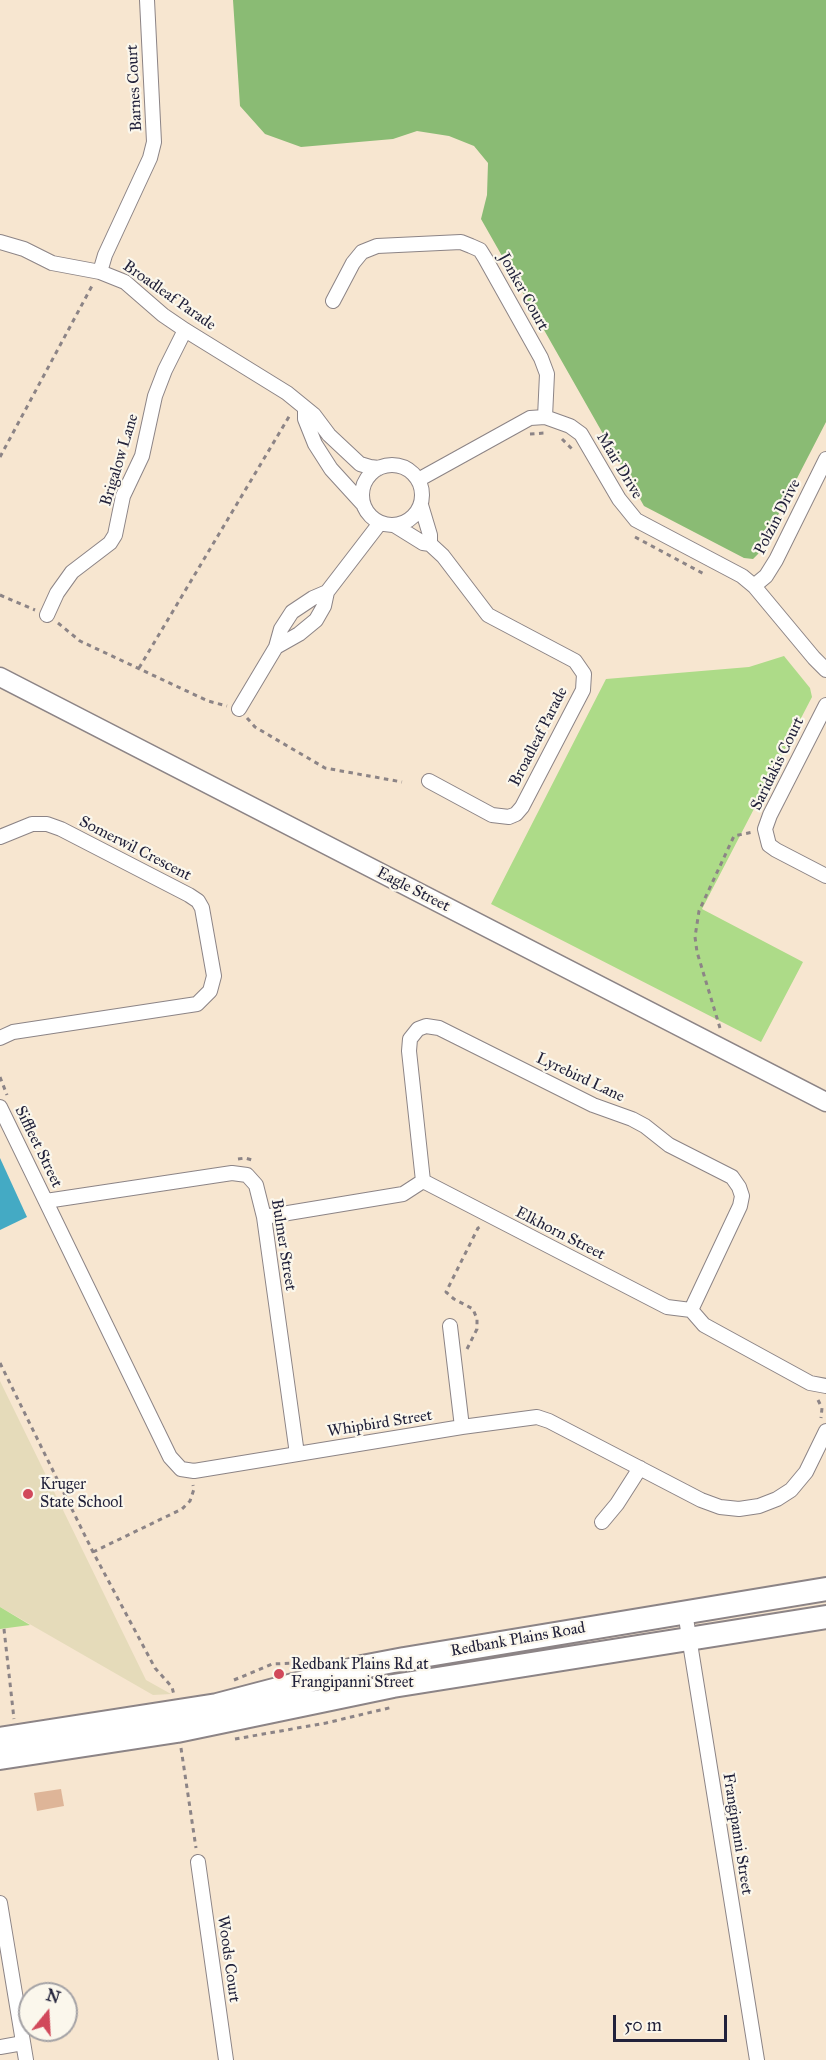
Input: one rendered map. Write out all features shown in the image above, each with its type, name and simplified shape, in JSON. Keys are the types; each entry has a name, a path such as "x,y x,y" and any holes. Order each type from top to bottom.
{"main road":[{"name":"Redbank Plains Road","path":"0,1739 218,1705 397,1661 826,1589"},
{"name":"Redbank Plains Road","path":"0,1758 177,1731 393,1686 826,1617"}],"street":[{"name":"Barnes Court","path":"100,272 105,255 150,158 154,142 147,0"},
{"name":"Broadleaf Parade","path":"0,242 24,249 52,263 100,272 125,282 185,330 267,379 314,415 329,435 360,464 379,468"},
{"name":"Jonker Court","path":"333,301 352,263 362,252 377,246 461,242 480,250 541,358 547,374 545,417"},
{"name":"Brigalow Lane","path":"47,615 57,593 72,572 110,543 115,535 123,496 141,456 155,396 185,330"},
{"path":"301,406 315,444 331,469 362,503 369,515 380,524 406,523 413,518 421,505"},
{"path":"418,480 518,423 530,418 545,417"},
{"name":"Mair Drive","path":"545,417 570,426 581,434 619,500 636,520 742,576 754,586 814,658 826,669"},
{"name":"Polzin Drive","path":"754,586 766,576 776,560 823,474 826,459"},
{"path":"362,503 364,482 379,468 393,465 410,471 418,480 422,493 421,505 430,544"},
{"path":"276,647 299,634 316,620 324,606 327,592 380,524"},
{"name":"Broadleaf Parade","path":"394,525 423,543 430,544 451,563 488,615 575,662 581,668 585,681 583,690 516,814 509,817 492,814 429,781"},
{"path":"239,709 276,647 280,629 292,612 327,592"},
{"name":"Eagle Street","path":"0,677 826,1102"},
{"name":"Saridakis Court","path":"826,705 770,815 765,830 769,845 826,876"},
{"name":"Somerwil Crescent","path":"0,837 32,825 47,824 189,895 202,908 214,975 210,991 197,1004 13,1032 0,1038"},
{"name":"Lyrebird Lane","path":"423,1181 409,1051 410,1039 418,1029 426,1026 439,1028 593,1105 632,1119 669,1145 732,1177 740,1187 742,1196 740,1206 691,1310"},
{"name":"Siffleet Street","path":"0,1107 46,1202"},
{"name":"Bulmer Street","path":"46,1202 232,1173 247,1175 256,1185 264,1217 297,1454"},
{"path":"264,1217 403,1194 423,1181"},
{"name":"Elkhorn Street","path":"423,1181 667,1307 691,1310"},
{"name":"Whipbird Street","path":"46,1202 170,1457 181,1469 194,1471 462,1426 537,1418 549,1421 701,1500 720,1507 739,1509 759,1506 791,1490 800,1481 813,1458 823,1426"},
{"path":"691,1310 704,1325 810,1383 826,1386"},
{"path":"450,1326 462,1426"},
{"path":"602,1522 617,1504 640,1468"},
{"name":"Frangipanni Street","path":"685,1612 757,2060"},
{"name":"Woods Court","path":"198,1862 226,2060"},
{"path":"0,1904 26,2060"},
{"path":"0,2047 23,2043"}],"path":[{"path":"0,457 100,272"},
{"path":"139,668 301,406"},
{"path":"0,595 47,615 80,641 208,701 239,709 255,727 325,768 402,782"},
{"path":"720,1028 697,952 695,937 699,911 734,836 765,830"},
{"path":"466,1353 477,1329 477,1319 473,1309 446,1292 478,1228 481,1226 491,1231"},
{"path":"0,1363 93,1552 155,1668 172,1687 174,1697"},
{"path":"814,1397 820,1401 823,1426"},
{"path":"93,1552 182,1509 190,1501 194,1489 191,1479"},
{"path":"4,1629 14,1721"},
{"path":"177,1731 198,1862"}],"shaded area":[{"name":"Kruger State School","path":"0,1381 146,1680 171,1694 153,1695 0,1607"}],"green space":[{"path":"233,0 826,0 826,422 758,554 753,559 744,558 644,506 481,219 487,195 488,163 474,146 449,136 417,131 393,139 301,147 265,134 240,106"},
{"path":"784,656 810,688 812,697 702,909 803,962 761,1042 491,904 606,679 749,667"},
{"path":"0,1607 30,1625 0,1629"}],"water":[{"path":"0,1158 27,1217 0,1230"}],"building":[{"path":"61,1789 64,1806 37,1811 34,1793"}],"place":[{"name":"Kruger State School","path":"28,1494"},
{"name":"Redbank Plains Rd at Frangipanni Street","path":"279,1674"}]}
